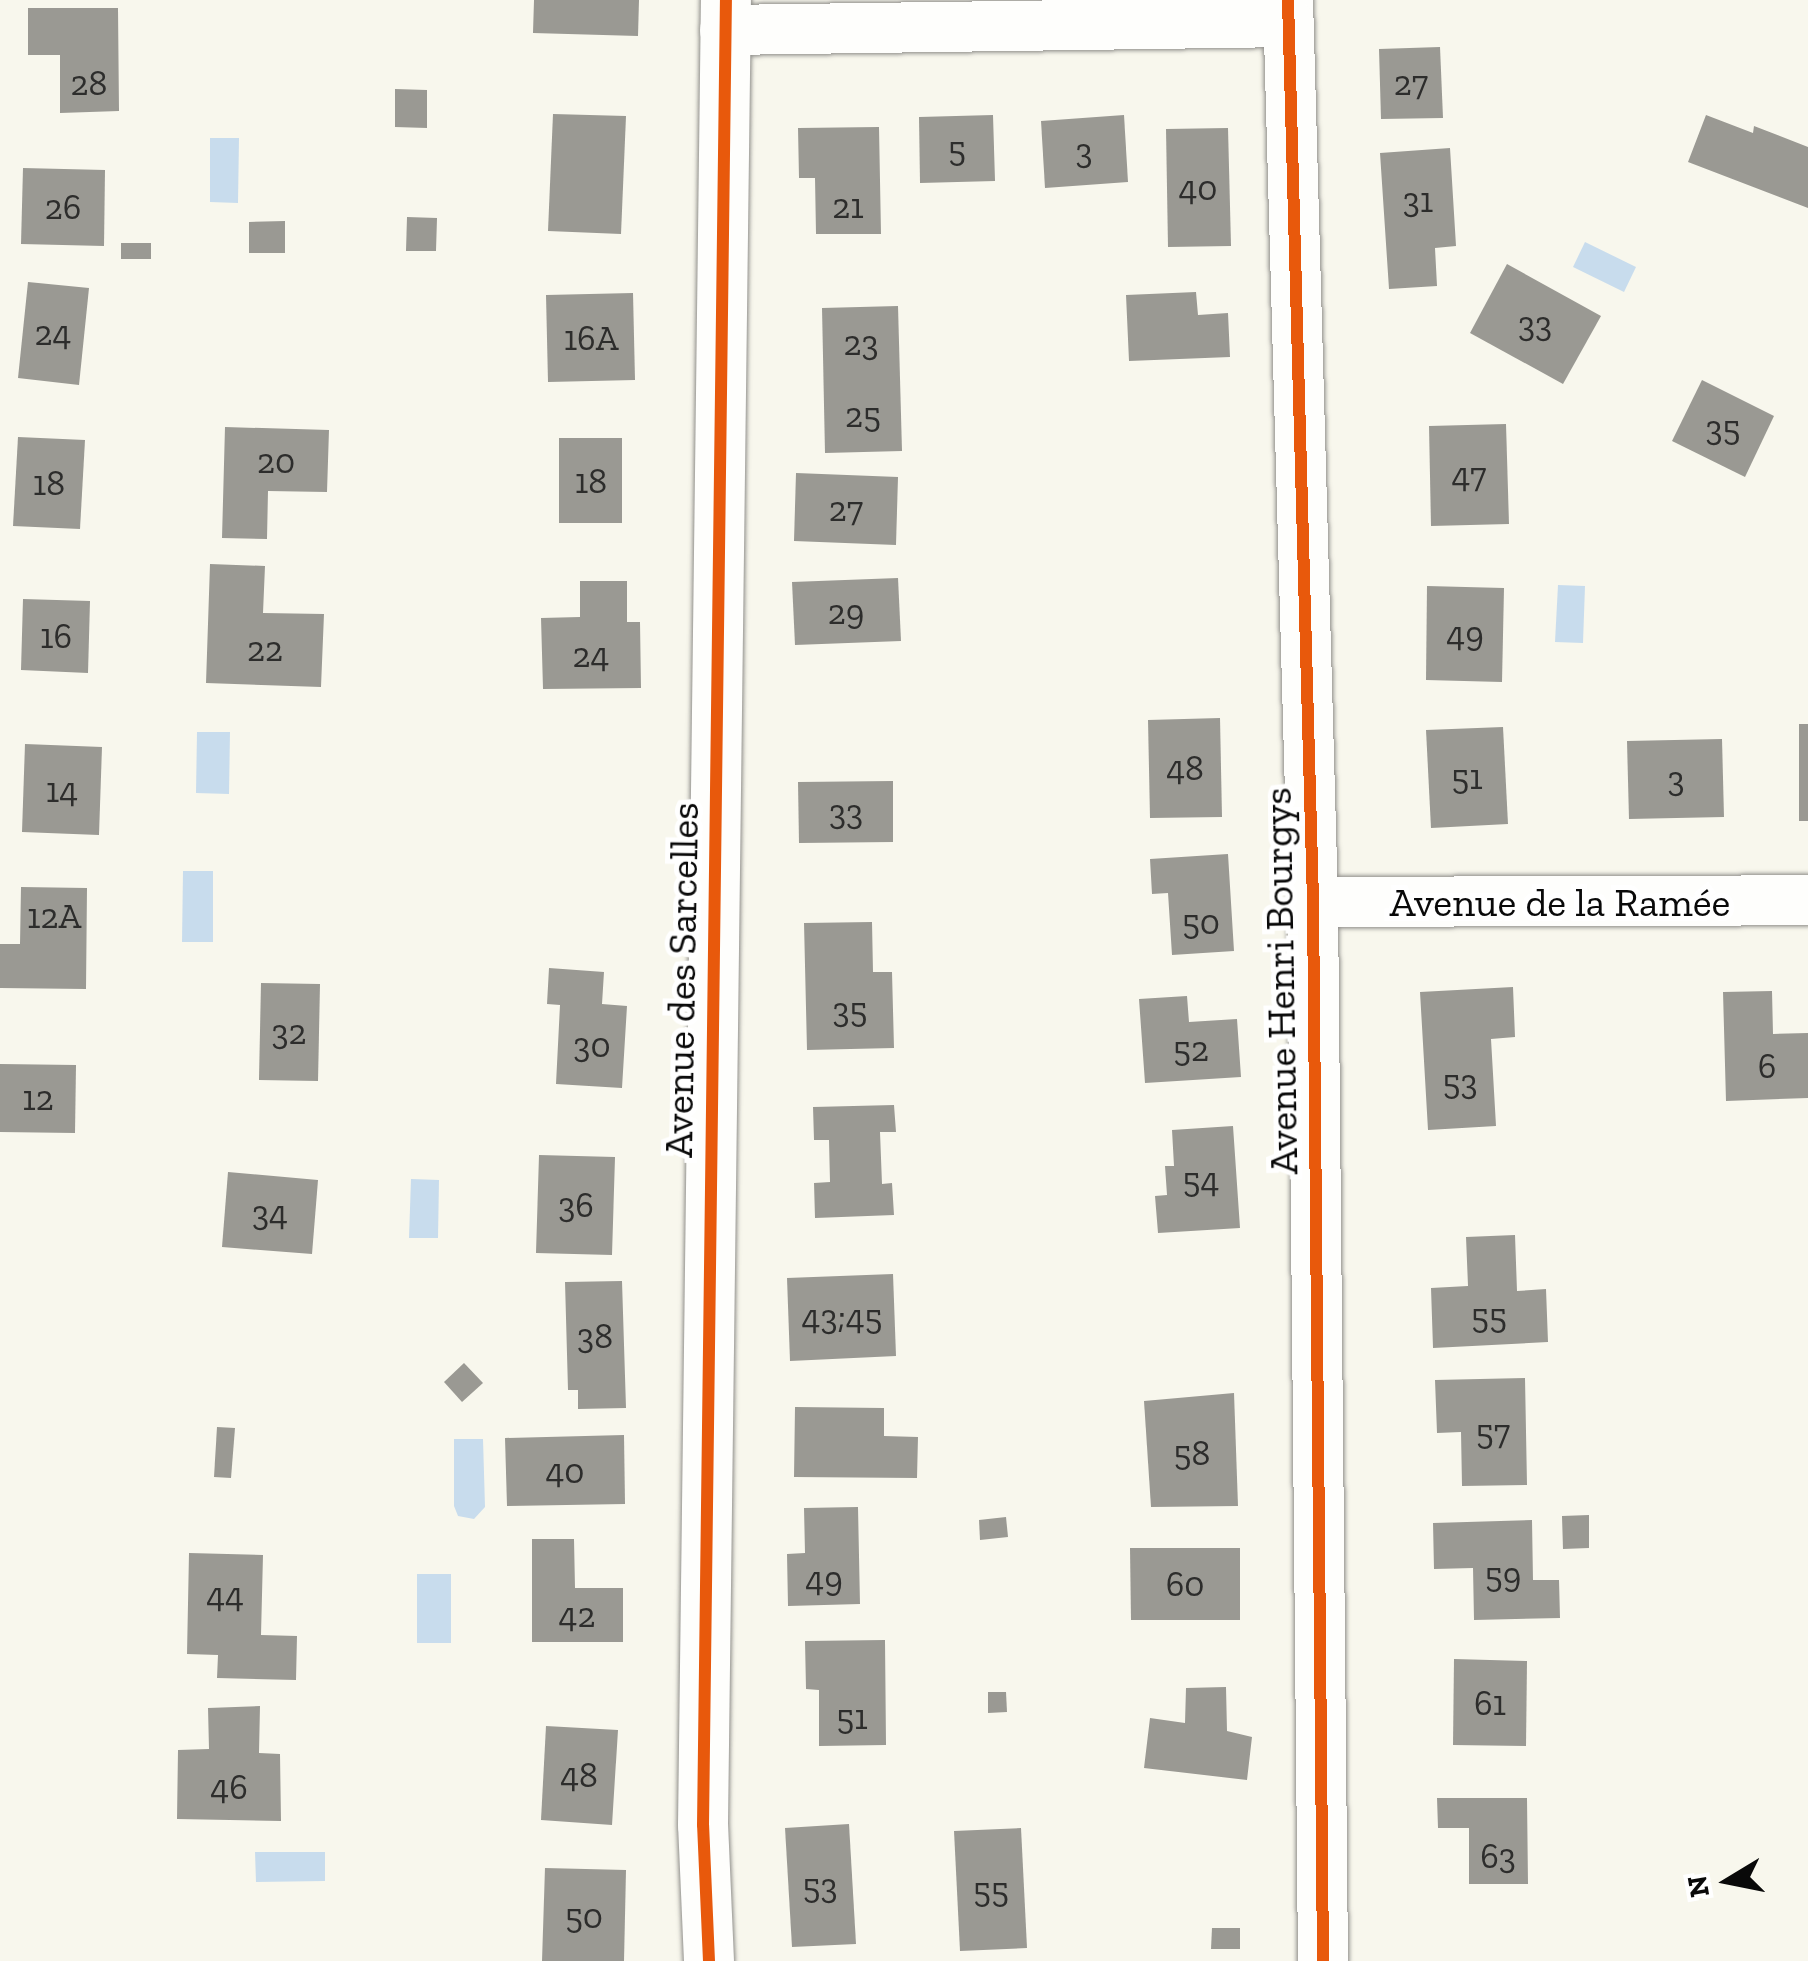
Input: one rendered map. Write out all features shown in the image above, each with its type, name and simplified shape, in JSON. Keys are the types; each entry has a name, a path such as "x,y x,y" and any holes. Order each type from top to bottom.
{"street":[{"path":"725,15 1288,11"},
{"name":"Avenue Henri Bourgys","path":"1288,11 1313,902 1323,1961"},
{"name":"Avenue des Sarcelles","path":"709,1961 704,1825 725,15"},
{"name":"Avenue de la Ramée","path":"1313,902 1808,900"}],"water":[{"path":"210,138 239,138 238,203 210,202"},
{"path":"1585,242 1636,267 1624,292 1573,267"},
{"path":"1558,585 1585,586 1583,643 1555,642"},
{"path":"197,732 230,732 229,794 196,793"},
{"path":"183,871 213,871 213,942 182,942"},
{"path":"411,1179 439,1180 438,1238 409,1238"},
{"path":"454,1439 483,1439 485,1507 474,1519 458,1516 454,1506"},
{"path":"417,1574 451,1574 451,1643 417,1643"},
{"path":"255,1852 325,1852 325,1881 256,1882"}],"building":[{"path":"534,0 639,0 638,36 533,33"},
{"path":"28,8 118,8 119,111 60,113 60,55 28,55"},
{"path":"1440,47 1443,118 1381,119 1379,49"},
{"path":"395,89 427,90 427,128 395,127"},
{"path":"553,114 626,116 621,234 548,231"},
{"path":"993,115 995,181 920,183 919,117"},
{"path":"1124,115 1128,182 1045,188 1041,121"},
{"path":"1706,115 1753,133 1754,126 1808,147 1808,208 1688,162"},
{"path":"879,127 881,234 816,234 815,178 799,178 798,128"},
{"path":"1228,128 1231,246 1168,247 1166,129"},
{"path":"1450,148 1456,246 1435,248 1437,286 1389,289 1380,153"},
{"path":"23,168 105,170 104,246 21,244"},
{"path":"407,217 437,218 436,251 406,251"},
{"path":"285,221 285,253 249,253 249,222"},
{"path":"121,243 151,243 151,259 121,259"},
{"path":"1507,264 1601,316 1563,384 1470,333"},
{"path":"28,282 89,288 79,385 18,378"},
{"path":"1196,292 1198,315 1228,313 1230,357 1129,361 1126,295"},
{"path":"633,293 635,380 548,382 546,295"},
{"path":"898,306 902,451 825,453 822,308"},
{"path":"1702,380 1774,416 1745,477 1672,441"},
{"path":"1506,424 1509,524 1431,526 1429,426"},
{"path":"225,427 329,430 327,492 268,491 267,539 222,538"},
{"path":"18,437 85,440 80,529 13,526"},
{"path":"559,438 622,438 622,523 559,523"},
{"path":"796,473 898,477 896,545 794,541"},
{"path":"210,564 265,566 263,613 324,614 321,687 206,683"},
{"path":"898,578 901,641 795,645 792,582"},
{"path":"580,581 627,581 627,622 640,622 641,688 543,689 541,618 580,617"},
{"path":"1427,586 1504,588 1502,682 1426,680"},
{"path":"23,599 90,601 88,673 21,670"},
{"path":"1220,718 1222,817 1150,818 1148,720"},
{"path":"1799,724 1808,724 1808,821 1799,821"},
{"path":"1503,727 1508,824 1431,828 1426,730"},
{"path":"1722,739 1724,817 1629,819 1627,741"},
{"path":"25,744 102,747 99,835 22,832"},
{"path":"893,781 893,842 799,843 798,782"},
{"path":"1228,854 1234,951 1172,955 1168,893 1152,894 1150,859"},
{"path":"21,887 87,888 86,989 0,988 0,944 20,944"},
{"path":"872,922 873,972 892,972 894,1048 807,1050 804,923"},
{"path":"549,968 604,972 602,1004 627,1006 622,1088 556,1084 560,1005 547,1004"},
{"path":"261,983 320,984 318,1081 259,1080"},
{"path":"1513,987 1515,1037 1491,1039 1496,1126 1428,1130 1420,992"},
{"path":"1772,991 1773,1034 1808,1033 1808,1098 1726,1101 1723,992"},
{"path":"1187,996 1189,1022 1237,1019 1241,1077 1145,1083 1139,999"},
{"path":"0,1064 76,1065 75,1133 0,1132"},
{"path":"894,1105 896,1132 880,1132 882,1184 892,1183 894,1215 815,1218 814,1183 830,1182 829,1140 814,1140 813,1107"},
{"path":"1233,1126 1240,1228 1158,1233 1155,1196 1167,1195 1165,1166 1174,1166 1172,1130"},
{"path":"539,1155 615,1157 612,1255 536,1253"},
{"path":"228,1172 318,1180 312,1254 222,1247"},
{"path":"1515,1235 1517,1291 1546,1289 1548,1342 1433,1348 1431,1288 1468,1286 1466,1237"},
{"path":"893,1274 896,1356 790,1361 787,1278"},
{"path":"622,1281 626,1408 578,1409 578,1390 568,1390 565,1282"},
{"path":"464,1363 483,1383 462,1402 444,1382"},
{"path":"1525,1378 1527,1485 1462,1486 1461,1432 1437,1433 1435,1380"},
{"path":"1234,1393 1238,1506 1151,1507 1144,1401"},
{"path":"795,1407 884,1408 884,1436 918,1437 917,1478 794,1477"},
{"path":"217,1427 235,1428 231,1478 214,1477"},
{"path":"624,1435 625,1504 507,1506 505,1438"},
{"path":"858,1507 860,1604 788,1606 787,1554 805,1553 804,1508"},
{"path":"1589,1515 1589,1548 1563,1549 1562,1516"},
{"path":"1006,1517 1008,1537 980,1540 979,1520"},
{"path":"1532,1520 1533,1580 1559,1580 1560,1618 1474,1620 1473,1568 1434,1569 1433,1523"},
{"path":"532,1539 574,1539 575,1588 623,1588 623,1642 532,1642"},
{"path":"1130,1548 1240,1548 1240,1620 1131,1620"},
{"path":"189,1553 263,1555 261,1635 297,1636 296,1680 217,1678 218,1655 187,1654"},
{"path":"885,1640 886,1745 819,1746 819,1690 806,1689 805,1641"},
{"path":"1454,1659 1527,1661 1526,1746 1453,1745"},
{"path":"1226,1687 1227,1731 1252,1737 1247,1780 1144,1768 1150,1718 1185,1723 1186,1688"},
{"path":"988,1692 1006,1692 1007,1712 988,1713"},
{"path":"260,1706 259,1753 280,1754 281,1821 177,1819 178,1750 209,1749 208,1708"},
{"path":"546,1726 618,1730 612,1825 541,1820"},
{"path":"1437,1798 1527,1798 1528,1884 1469,1884 1469,1828 1438,1828"},
{"path":"849,1824 856,1944 792,1947 785,1828"},
{"path":"1021,1828 1027,1948 960,1951 954,1831"},
{"path":"545,1868 626,1870 624,1961 542,1961"},
{"path":"1212,1928 1240,1928 1240,1949 1211,1949"}],"cycle path":[{"path":"709,1961 703,1825 726,0"},
{"path":"1288,0 1313,902 1323,1961"}]}
